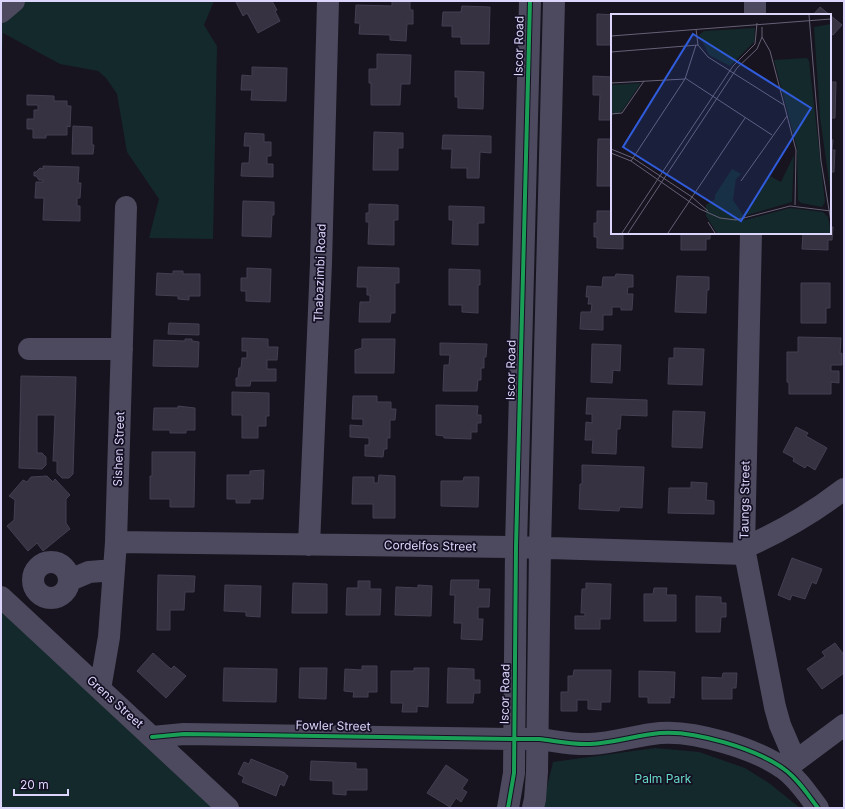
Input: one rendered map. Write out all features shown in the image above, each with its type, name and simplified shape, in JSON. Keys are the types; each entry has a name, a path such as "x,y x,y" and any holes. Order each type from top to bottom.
{"street":[{"path":"1,12 14,1"},
{"name":"Thabazimbi Road","path":"309,545 321,264 328,1"},
{"name":"Iscor Road","path":"508,808 514,774 516,547 530,1"},
{"path":"533,808 537,772 538,739 540,548 554,1"},
{"path":"755,1 755,14"},
{"name":"Sishen Street","path":"100,689 109,637 116,542 126,207"},
{"name":"Taungs Street","path":"751,234 744,551 775,707 790,765 799,784 818,808"},
{"path":"29,348 122,349"},
{"name":"Cordelfos Street","path":"116,542 744,551 800,520 844,489"},
{"path":"70,580 89,572 114,570"},
{"name":"Grens Street","path":"1,597 228,808"},
{"path":"790,765 844,725"},
{"name":"Fowler Street","path":"152,737 184,734 538,739 566,744 592,744 660,733 676,733 696,735 732,745 790,765"}],"green space":[{"path":"1,1 214,1 204,25 217,46 213,239 149,238 159,199 127,152 117,94 106,78 98,71 60,64 3,33 1,67"},
{"path":"1,609 213,808 1,808"},
{"name":"Palm Park","path":"655,748 699,752 745,768 769,783 800,808 542,808 553,762"}],"building":[{"path":"272,1 277,10 275,11 280,21 258,33 247,13 243,16 236,2"},
{"path":"392,1 410,1 410,10 413,10 413,24 407,24 406,41 390,40 390,35 359,34 360,23 355,23 356,5 392,6"},
{"path":"462,6 490,7 489,44 461,44 461,37 452,37 452,26 442,26 443,12 461,12"},
{"path":"820,7 829,14 814,14"},
{"path":"597,14 611,15 611,45 597,45"},
{"path":"831,16 842,25 833,35 831,34"},
{"path":"377,54 411,55 410,84 401,84 400,105 371,105 371,83 369,83 369,69 377,69"},
{"path":"252,67 287,68 286,101 251,100 252,90 241,90 242,75 252,76"},
{"path":"455,71 484,72 483,109 458,108 458,97 455,97"},
{"path":"593,76 611,77 611,120 599,120 600,95 593,95"},
{"path":"831,82 836,82 835,118 831,118"},
{"path":"27,95 54,96 54,101 67,101 67,106 71,106 70,127 67,126 67,135 46,135 46,138 33,138 33,129 27,129 27,119 34,119 34,110 38,110 38,105 27,105"},
{"path":"73,126 92,127 92,145 94,145 93,154 72,154"},
{"path":"374,132 403,133 403,148 398,148 398,170 373,170"},
{"path":"245,133 264,134 264,142 271,142 271,156 267,156 267,164 273,164 273,177 241,176 242,163 249,163 250,146 244,146"},
{"path":"443,135 491,136 491,153 480,152 479,178 467,178 467,168 451,168 452,149 442,149"},
{"path":"598,139 611,139 611,186 597,186"},
{"path":"831,139 833,140 832,150 835,150 834,172 831,172"},
{"path":"43,166 79,167 78,183 81,183 80,198 77,198 77,206 80,206 80,221 43,220 44,198 35,198 36,182 43,182 43,180 39,180 36,176 34,176 34,172 40,168 43,169"},
{"path":"243,201 274,202 271,237 242,236"},
{"path":"369,204 398,205 398,220 394,220 394,245 368,244 369,222 366,222 366,213 369,213"},
{"path":"449,206 484,207 484,223 478,223 478,245 452,244 453,220 449,220"},
{"path":"597,211 611,211 611,234 623,234 623,249 597,248 597,237 594,237 594,223 597,223"},
{"path":"831,227 833,227 832,240 828,240 828,250 802,249 803,234 831,234"},
{"path":"681,234 710,234 710,239 706,239 706,250 681,250"},
{"path":"358,267 399,268 399,283 395,283 395,313 391,313 390,322 359,322 360,302 370,302 370,295 367,295 367,287 357,287"},
{"path":"247,268 271,269 270,302 246,301 246,291 241,291 241,278 247,278"},
{"path":"449,269 480,270 480,285 478,285 478,313 462,312 462,305 449,305"},
{"path":"173,271 183,271 183,274 200,274 200,296 189,296 189,300 178,299 178,296 156,295 157,273 173,274"},
{"path":"616,274 633,275 633,287 628,287 627,294 633,294 632,310 621,310 621,307 612,307 612,315 603,315 603,330 580,329 581,312 591,312 592,304 588,304 589,297 586,297 587,286 602,287 603,277 615,277"},
{"path":"677,276 709,277 706,313 675,312"},
{"path":"801,283 830,283 830,308 826,308 826,323 801,323"},
{"path":"169,323 199,324 199,335 168,334"},
{"path":"798,337 841,338 840,354 842,353 842,365 831,365 831,371 839,371 839,383 831,382 831,394 789,394 789,383 787,382 787,352 798,352"},
{"path":"242,338 268,339 268,347 278,347 277,360 267,360 267,369 276,369 276,381 251,381 250,386 236,386 236,378 238,378 239,368 241,368 242,358 247,358 247,351 242,351"},
{"path":"185,339 192,339 192,341 199,342 198,367 153,366 154,340 185,341"},
{"path":"362,339 395,339 394,373 355,373 355,350 362,348"},
{"path":"440,343 487,344 486,357 484,357 484,368 481,368 481,380 478,380 477,391 443,391 444,365 449,365 450,355 440,355"},
{"path":"592,344 621,345 620,371 613,370 612,383 591,382"},
{"path":"674,348 704,349 702,385 668,384 669,358 674,358"},
{"path":"21,376 76,377 73,474 69,478 62,478 57,473 57,461 53,461 55,415 37,415 37,453 42,453 46,457 46,465 42,469 19,468"},
{"path":"232,392 269,393 269,416 266,416 266,426 258,426 258,438 242,438 242,415 232,415"},
{"path":"353,396 377,396 377,402 391,402 391,409 396,409 395,420 390,420 390,438 387,438 387,449 384,449 383,457 365,456 365,445 369,445 369,438 350,437 350,425 363,426 363,419 352,419"},
{"path":"587,398 647,400 647,416 621,415 620,429 617,429 616,454 592,453 593,440 585,440 586,422 592,423 592,414 586,414"},
{"path":"436,405 478,406 477,415 481,415 481,423 477,423 477,432 471,432 471,439 444,438 444,436 436,435"},
{"path":"178,406 195,408 195,430 186,430 186,433 170,433 170,430 153,430 154,408 178,408"},
{"path":"673,411 705,412 702,448 672,447"},
{"path":"796,427 808,433 806,436 827,448 815,470 807,465 805,468 793,461 794,458 783,452"},
{"path":"152,452 195,452 194,507 170,507 170,499 150,499"},
{"path":"582,465 644,467 642,508 620,507 619,511 579,509 580,484 582,484"},
{"path":"264,470 263,499 250,499 250,503 236,503 236,499 227,499 227,475 250,475 250,471"},
{"path":"379,475 395,476 395,518 373,518 373,504 352,504 353,477 374,477 374,483 378,483"},
{"path":"47,476 53,482 55,479 70,495 66,499 66,523 70,529 43,551 37,543 28,551 7,526 14,520 15,500 9,496 23,480 27,482 31,477"},
{"path":"464,477 479,477 478,507 441,506 441,481 463,481"},
{"path":"691,482 707,483 706,500 714,501 714,514 668,513 669,488 691,488"},
{"path":"792,558 822,569 816,584 812,582 805,599 792,595 790,600 778,595"},
{"path":"158,575 195,576 194,592 185,592 184,610 170,610 170,630 157,630"},
{"path":"451,580 479,580 478,589 490,589 489,607 478,607 478,619 483,619 482,640 461,639 462,623 454,623 455,595 450,595"},
{"path":"358,581 370,581 370,589 381,589 380,615 346,615 347,588 358,588"},
{"path":"293,583 327,584 327,613 292,613"},
{"path":"586,583 611,584 610,619 600,619 600,629 575,629 575,616 585,616 585,613 581,613 582,589 586,589"},
{"path":"225,585 261,586 260,617 246,616 246,612 224,611"},
{"path":"418,585 432,586 431,616 395,615 396,587 418,588"},
{"path":"654,588 667,588 666,595 676,595 676,621 644,621 644,594 653,594"},
{"path":"696,596 721,597 721,603 726,603 726,617 721,617 720,632 696,632"},
{"path":"835,643 844,655 844,673 822,689 807,669 825,656 822,652"},
{"path":"153,653 171,669 174,666 186,676 166,698 137,671"},
{"path":"362,666 377,666 377,692 368,692 368,697 353,697 354,692 344,691 345,669 362,670"},
{"path":"224,668 277,669 276,702 223,701"},
{"path":"300,668 327,668 326,699 299,698"},
{"path":"414,668 429,668 428,707 417,706 417,712 402,712 403,703 391,703 391,671 414,671"},
{"path":"448,668 474,669 474,680 480,680 480,693 474,693 473,703 447,703"},
{"path":"574,670 611,670 610,702 601,702 601,710 588,709 588,700 577,700 577,711 561,711 561,692 568,692 568,676 573,676"},
{"path":"639,671 675,672 674,698 670,697 670,703 648,703 648,697 639,697"},
{"path":"723,673 737,673 736,688 732,688 732,699 702,699 702,677 722,678"},
{"path":"251,759 285,773 288,776 284,786 280,784 276,796 242,782 244,777 238,774 244,762 249,764"},
{"path":"311,761 356,763 356,769 367,769 367,790 346,790 346,795 333,794 333,781 310,780"},
{"path":"446,765 468,780 462,789 467,792 461,802 456,798 450,807 427,793"}],"cycle path":[{"path":"508,808 514,773 516,547 530,1"},
{"path":"152,737 184,734 539,739 584,744 608,742 643,735 674,733 725,742 772,762 794,777 818,808"}]}
